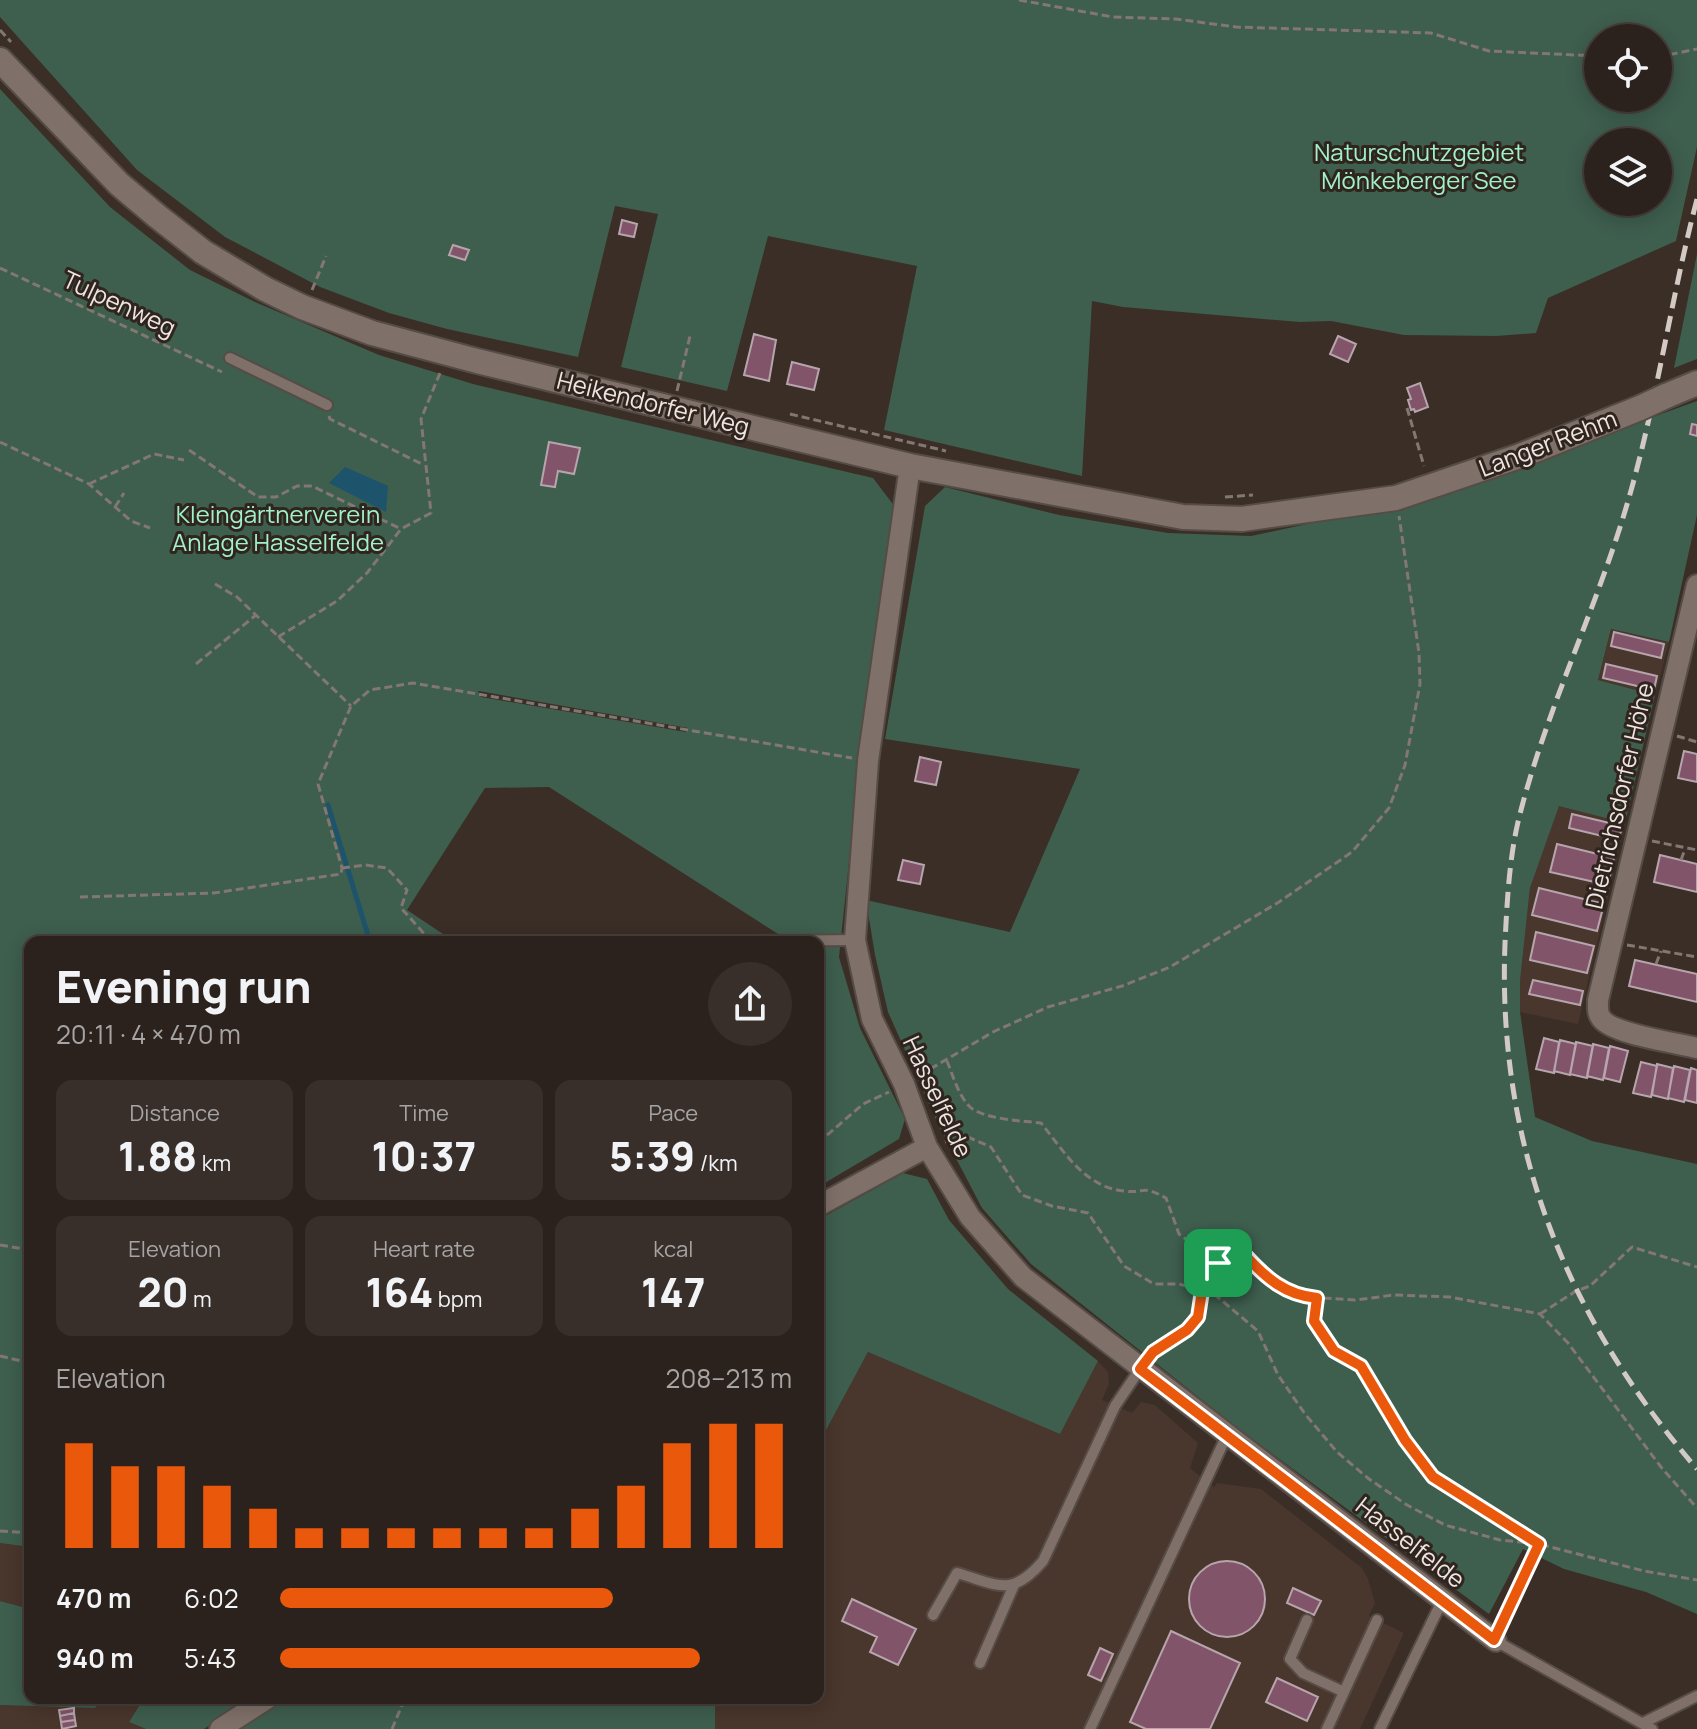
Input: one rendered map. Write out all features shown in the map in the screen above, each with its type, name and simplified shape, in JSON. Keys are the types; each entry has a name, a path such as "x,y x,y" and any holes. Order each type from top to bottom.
{"street":[{"name":"Heikendorfer Weg","path":"5,51 119,184 203,252 302,307 372,333 910,466 1183,517 1242,519 1396,498"},
{"name":"Langer Rehm","path":"1396,498 1520,456 1697,383"},
{"name":"Hasselfelde","path":"910,466 868,761 855,940 872,1019 904,1084 927,1147 970,1217 1023,1277 1495,1640"},
{"name":"Dietrichsdorfer Höhe","path":"1697,585 1598,1000 1601,1018 1617,1029 1697,1048"},
{"path":"824,1203 927,1147"},
{"path":"220,1729 259,1704"}],"lane":[{"path":"230,358 327,405"},
{"path":"824,940 855,940"},
{"path":"933,1615 957,1573 1004,1587 1030,1576 1043,1561 1115,1406 1140,1369"},
{"path":"1095,1727 1227,1435"},
{"path":"980,1663 1014,1585"},
{"path":"1380,1729 1442,1601"},
{"path":"1307,1620 1290,1659 1303,1673 1344,1692"},
{"path":"1327,1729 1377,1620"},
{"path":"1495,1640 1647,1726 1697,1696"}],"path":[{"path":"1019,0 1113,17 1176,19 1236,27 1431,33 1489,51 1584,55"},
{"path":"0,30 5,51"},
{"path":"1672,54 1697,49"},
{"path":"302,307 326,256"},
{"name":"Tulpenweg","path":"0,268 222,372"},
{"path":"678,388 690,336"},
{"path":"278,637 337,601 367,573 401,529 431,513 421,419 442,369"},
{"path":"327,405 330,419 424,465"},
{"path":"1407,408 1430,488"},
{"path":"777,411 951,452"},
{"path":"0,442 89,484 131,521 150,528"},
{"path":"189,450 258,497 276,497 297,486 312,486 401,529"},
{"path":"89,484 154,454 184,460"},
{"path":"115,507 124,493"},
{"path":"1222,497 1252,496"},
{"path":"824,1138 863,1104 993,1032 1048,1007 1122,986 1170,967 1279,902 1352,852 1389,808 1405,765 1420,684 1419,653 1396,498"},
{"path":"215,584 237,597 351,706"},
{"path":"196,664 256,615"},
{"path":"80,897 214,893 341,874 345,867 318,784 351,706 370,690 413,683 868,761"},
{"path":"1637,837 1697,850"},
{"path":"1681,860 1685,849"},
{"path":"345,867 387,868 407,890 401,908 426,936"},
{"path":"1612,942 1697,957"},
{"path":"1656,964 1661,951"},
{"path":"946,1059 970,1108 986,1115 1041,1123 1082,1174 1106,1186 1125,1191 1147,1188 1166,1198 1179,1234 1218,1263"},
{"path":"927,1147 963,1135 991,1147 1022,1195 1052,1206 1088,1213 1124,1266 1154,1284 1179,1284 1214,1294 1258,1331 1278,1375 1337,1452 1407,1505 1445,1525 1500,1540 1539,1544 1617,1565 1697,1580"},
{"path":"0,1245 24,1249"},
{"path":"1540,1314 1576,1291 1590,1286 1632,1247 1697,1267"},
{"path":"1140,1369 1153,1352 1187,1330 1198,1317 1202,1291 1218,1263 1239,1254 1245,1255 1282,1290 1317,1298 1355,1300 1394,1295 1450,1297 1540,1314 1568,1343 1661,1467 1697,1508"},
{"path":"1317,1298 1314,1321 1334,1351 1361,1366 1405,1440 1433,1477 1539,1544"},
{"path":"0,1356 24,1362"},
{"path":"0,1531 24,1533"},
{"path":"1495,1640 1539,1544"},
{"path":"392,1729 402,1704"}],"shaded area":[{"path":"1611,629 1669,642 1655,695 1598,680"},
{"path":"1559,805 1625,823 1578,1024 1520,1012 1520,981 1530,888"},
{"path":"868,1352 1060,1433 1098,1361 1108,1372 1109,1384 1102,1400 1132,1413 1141,1402 1155,1405 1198,1443 1190,1468 1214,1487 1217,1483 1261,1489 1362,1568 1375,1603 1369,1616 1404,1633 1360,1729 715,1729 715,1704 824,1704 824,1434"},
{"path":"0,1543 24,1546 24,1607 0,1601"},
{"path":"97,1704 140,1704 129,1722 146,1729 0,1729 0,1705 94,1708"}],"green space":[{"name":"Naturschutzgebiet Mönkeberger See","path":"0,0 1697,0 1697,147 1676,241 1548,298 1536,333 1404,335 1331,321 1300,322 1123,307 1092,301 1082,476 884,430 917,266 768,236 727,391 621,367 658,214 615,206 578,357 447,329 389,313 320,287 225,237 137,170 0,17"},
{"name":"Kleingärtnerverein Anlage Hasselfelde","path":"0,89 110,207 190,270 255,302 379,355 473,384 873,478 895,507 861,748 839,957 860,1028 905,1119 899,1139 824,1183 824,936 781,936 549,787 485,788 407,910 446,936 24,936 24,1546 0,1543","holes":["478,691 688,728 686,732 481,697"]},
{"path":"1697,254 1697,359 1674,368"},
{"path":"1697,401 1697,515 1669,642 1611,629 1598,680 1655,695 1625,823 1559,806 1530,888 1520,981 1520,1012 1535,1117 1592,1141 1697,1164 1697,1614 1646,1592 1564,1569 1523,1549 1489,1614 1235,1426 1031,1264 982,1208 939,1126 888,1012 866,900 1010,932 1080,769 885,739 925,506 945,487 1059,515 1168,533 1251,536 1431,497"},
{"path":"903,1173 927,1179 949,1220 1008,1289 1098,1361 1060,1434 868,1352 824,1434 824,1217"},
{"path":"0,1601 24,1607 24,1704 97,1704 95,1708 0,1705"},
{"path":"140,1704 242,1704 204,1729 146,1729 129,1722"},
{"path":"272,1704 715,1704 715,1729 232,1729"}],"water":[{"path":"345,467 388,486 386,512 329,483"}],"building":[{"path":"622,220 637,224 634,237 619,234"},
{"path":"453,245 469,250 465,260 449,255"},
{"path":"754,334 776,340 769,381 744,375"},
{"path":"1338,336 1356,344 1348,362 1330,354"},
{"path":"792,362 819,369 814,390 787,384"},
{"path":"1420,383 1428,407 1415,412 1411,410 1407,388"},
{"path":"1692,424 1697,425 1697,436 1690,434"},
{"path":"549,442 580,448 574,474 558,471 555,487 541,485"},
{"path":"1614,632 1664,644 1661,658 1611,646"},
{"path":"1606,664 1657,676 1654,690 1603,678"},
{"path":"1684,751 1697,754 1697,782 1678,778"},
{"path":"920,757 941,762 936,785 915,781"},
{"path":"1572,814 1622,826 1619,840 1569,828"},
{"path":"1557,844 1614,858 1608,885 1550,872"},
{"path":"1660,855 1697,864 1697,892 1654,882"},
{"path":"903,860 924,865 920,884 898,880"},
{"path":"1539,888 1604,904 1597,931 1532,915"},
{"path":"1536,932 1594,946 1587,973 1530,960"},
{"path":"1635,960 1697,974 1697,1002 1629,986"},
{"path":"1533,980 1583,991 1580,1005 1529,994"},
{"path":"1544,1038 1559,1042 1554,1073 1536,1069"},
{"path":"1560,1040 1576,1044 1570,1075 1554,1071"},
{"path":"1576,1042 1593,1046 1587,1078 1570,1074"},
{"path":"1593,1044 1609,1048 1603,1080 1587,1076"},
{"path":"1610,1046 1628,1051 1620,1082 1604,1078"},
{"path":"1641,1062 1657,1066 1651,1097 1633,1093"},
{"path":"1657,1064 1673,1068 1668,1099 1652,1095"},
{"path":"1674,1066 1690,1070 1684,1102 1668,1098"},
{"path":"1691,1068 1697,1070 1697,1103 1685,1100"},
{"path":"1227,1561 1241,1564 1254,1572 1262,1585 1265,1599 1262,1613 1254,1626 1241,1634 1227,1637 1213,1634 1200,1626 1192,1613 1189,1599 1192,1585 1200,1572 1213,1564"},
{"path":"1293,1588 1321,1601 1314,1615 1287,1603"},
{"path":"852,1599 916,1629 898,1665 870,1652 877,1637 842,1621"},
{"path":"1171,1631 1240,1663 1210,1729 1146,1729 1130,1722"},
{"path":"1100,1648 1113,1654 1101,1681 1088,1675"},
{"path":"1277,1678 1318,1697 1307,1721 1266,1702"},
{"path":"74,1708 74,1713 60,1716 59,1710"},
{"path":"74,1713 75,1720 61,1722 60,1716"},
{"path":"75,1720 76,1726 62,1729 61,1722"}],"waterway":[{"path":"328,805 368,936"}],"railway":[{"path":"1697,199 1634,481 1609,559 1540,746 1518,822 1510,867 1505,943 1506,1018 1513,1089 1528,1159 1549,1225 1577,1289 1611,1351 1651,1411 1697,1469"}],"route":[{"path":"1239,1254 1245,1255 1282,1290 1317,1298 1314,1321 1334,1351 1361,1366 1405,1440 1433,1477 1539,1544 1494,1640 1140,1369 1153,1352 1187,1330 1198,1317 1202,1291 1218,1263 1239,1254"}]}
